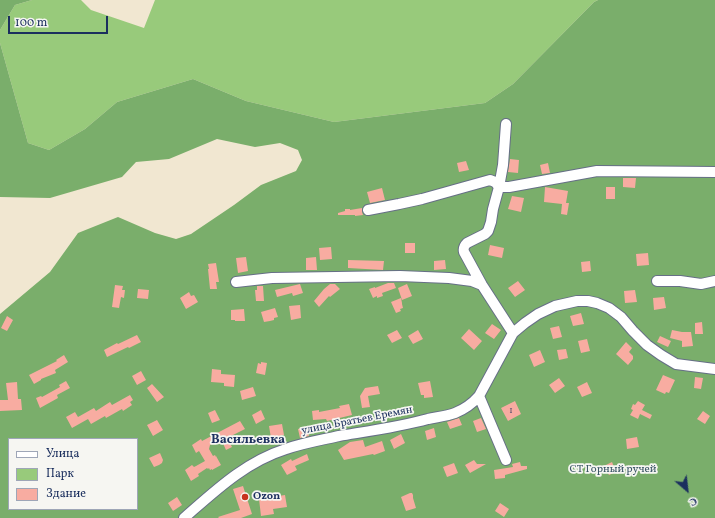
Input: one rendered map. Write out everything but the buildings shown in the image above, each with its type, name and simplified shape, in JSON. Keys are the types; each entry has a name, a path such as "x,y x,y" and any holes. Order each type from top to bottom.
{"street":[{"path":"506,124 503,165 488,231 467,243 463,249 482,285 513,333"},
{"path":"499,187 509,187 597,171 715,172"},
{"path":"368,210 422,199 490,180 495,182 499,187"},
{"path":"236,282 272,278 400,276 449,278 472,281 482,285"},
{"path":"658,281 680,281 700,284 715,282"},
{"name":"улица Братьев Еремян","path":"184,518 239,472 256,461 286,448 420,422 453,414 464,409 474,402 479,396 513,333 538,314 555,306 583,301 597,303 610,308 647,345 676,364 715,369"},
{"path":"479,396 506,460"}],"green space":[{"path":"0,0 32,0 15,5 0,30"},
{"path":"32,0 81,0 91,10 144,28 155,0 598,0 594,2 513,84 485,103 334,122 246,101 193,79 117,102 85,129 49,150 28,143 0,43 0,30 15,5"},
{"name":"СТ Горный ручей","path":"598,0 715,0 715,518 0,518 0,314 50,272 78,233 118,217 155,233 176,239 191,234 261,185 296,171 302,160 298,150 280,143 255,147 217,139 169,159 136,162 122,177 50,198 0,197 0,43 28,143 49,150 85,129 117,102 193,79 246,101 334,122 485,103 513,84 594,2"}],"place":[{"name":"Ozon","path":"245,497"}],"district":[{"name":"Васильевка","path":"248,441"}]}
